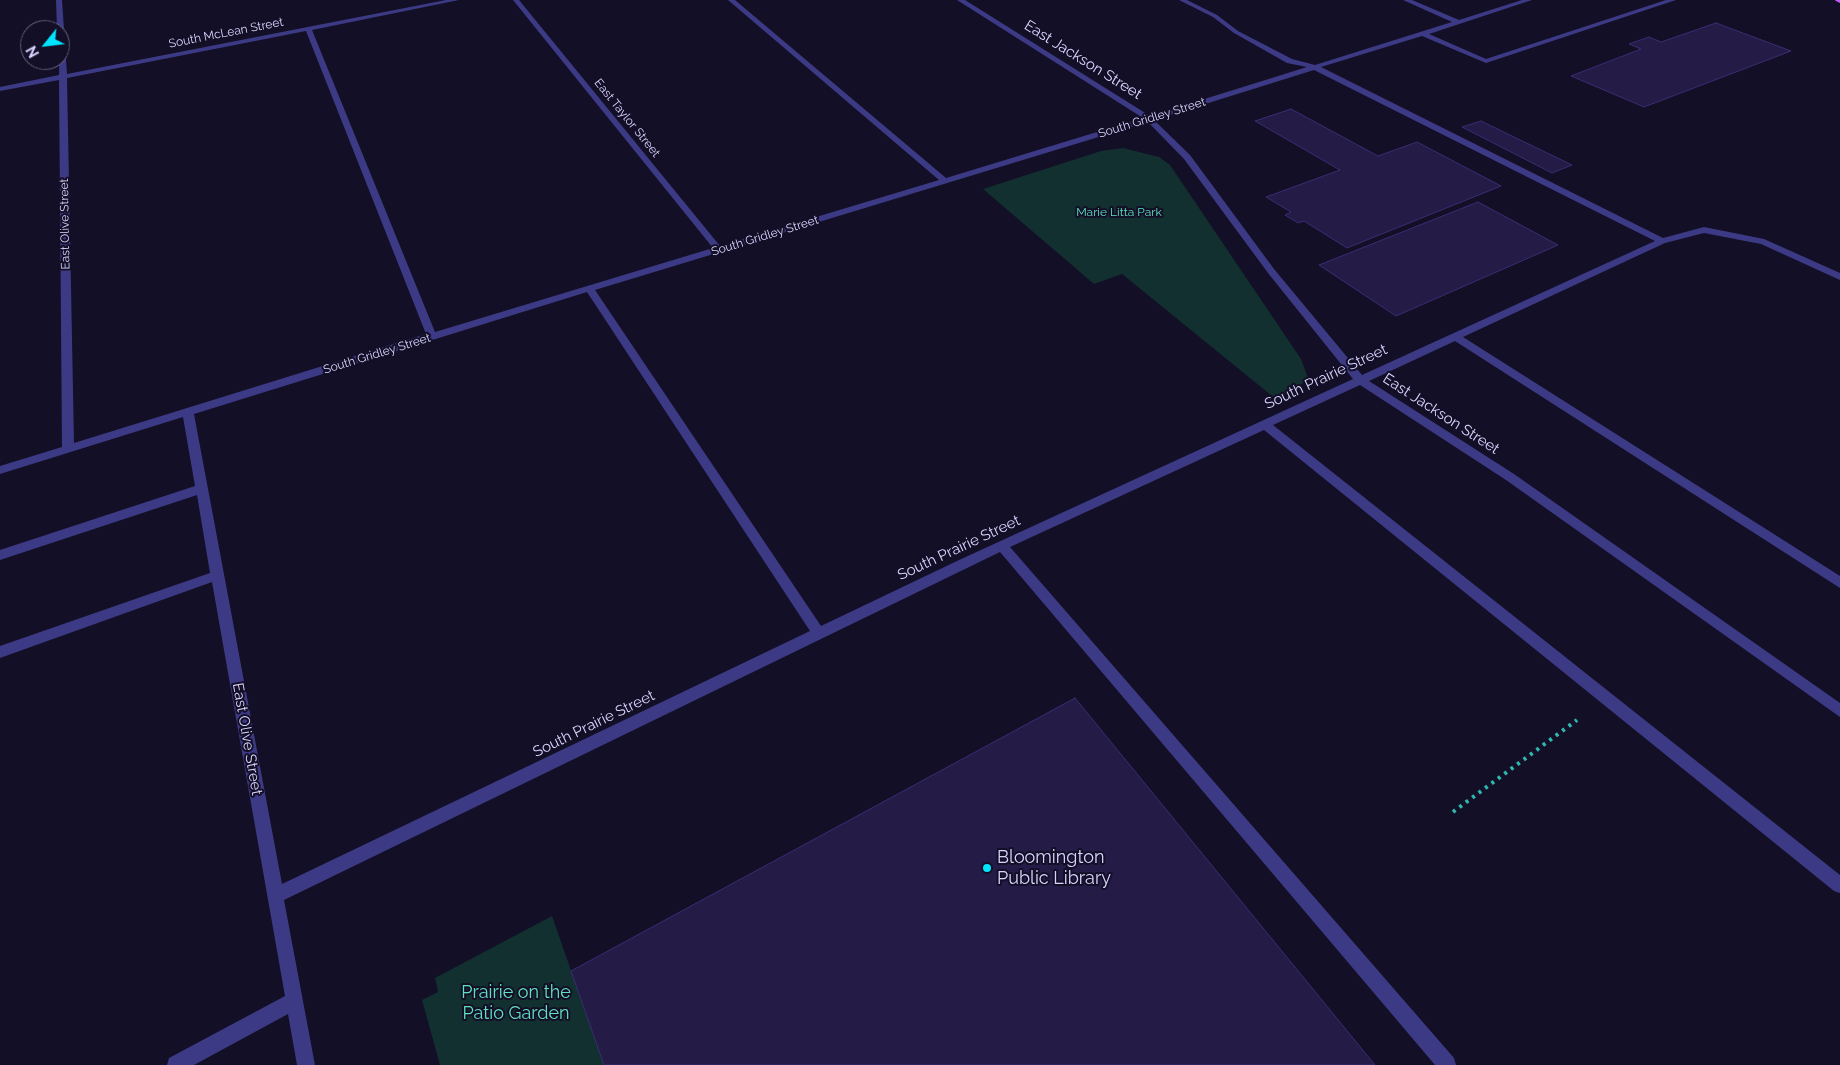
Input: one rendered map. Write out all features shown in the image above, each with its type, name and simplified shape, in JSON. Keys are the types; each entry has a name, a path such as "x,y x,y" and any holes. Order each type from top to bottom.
{"street":[{"name":"East Olive Street","path":"59,0 63,77 68,449"},
{"name":"South McLean Street","path":"0,89 456,0"},
{"name":"East Taylor Street","path":"516,0 719,250"},
{"path":"731,0 945,181"},
{"name":"East Jackson Street","path":"960,0 1149,119 1187,157 1271,271 1359,379 1510,477 1840,711"},
{"path":"1182,0 1215,16 1236,32 1290,61 1315,67 1662,241"},
{"path":"1406,0 1458,22"},
{"name":"South Gridley Street","path":"0,470 432,336 1149,119 1530,0"},
{"path":"1422,33 1486,61 1673,0"},
{"path":"308,29 432,336"},
{"name":"South Prairie Street","path":"275,896 1002,546 1359,379 1662,241 1704,230 1764,242 1840,277"},
{"path":"590,289 819,633"},
{"path":"1454,336 1840,583"},
{"name":"East Olive Street","path":"188,413 306,1065"},
{"path":"1264,424 1840,885"},
{"path":"0,555 203,488"},
{"path":"1002,546 1447,1065"},
{"path":"0,652 218,575"},
{"path":"176,1065 294,1001"}],"path":[{"path":"1453,812 1607,697"}],"green space":[{"name":"Marie Litta Park","path":"1123,148 1159,157 1170,165 1301,359 1308,378 1295,390 1277,400 1122,274 1094,284 983,189 1101,151"},
{"name":"Prairie on the Patio Garden","path":"552,916 604,1065 440,1065 422,1000 438,992 435,978"}],"building":[{"path":"1716,23 1791,51 1644,107 1571,76 1641,49 1629,44 1649,37 1661,42"},
{"path":"1291,109 1378,156 1417,142 1501,186 1347,248 1304,221 1298,223 1285,215 1291,212 1266,197 1340,170 1255,121"},
{"path":"1481,121 1572,165 1552,173 1462,127"},
{"path":"1478,202 1558,245 1396,316 1319,265"},
{"name":"Bloomington Public Library","path":"1075,698 1375,1065 604,1065 571,971"}],"place":[{"name":"Bloomington Public Library","path":"987,868"}]}
